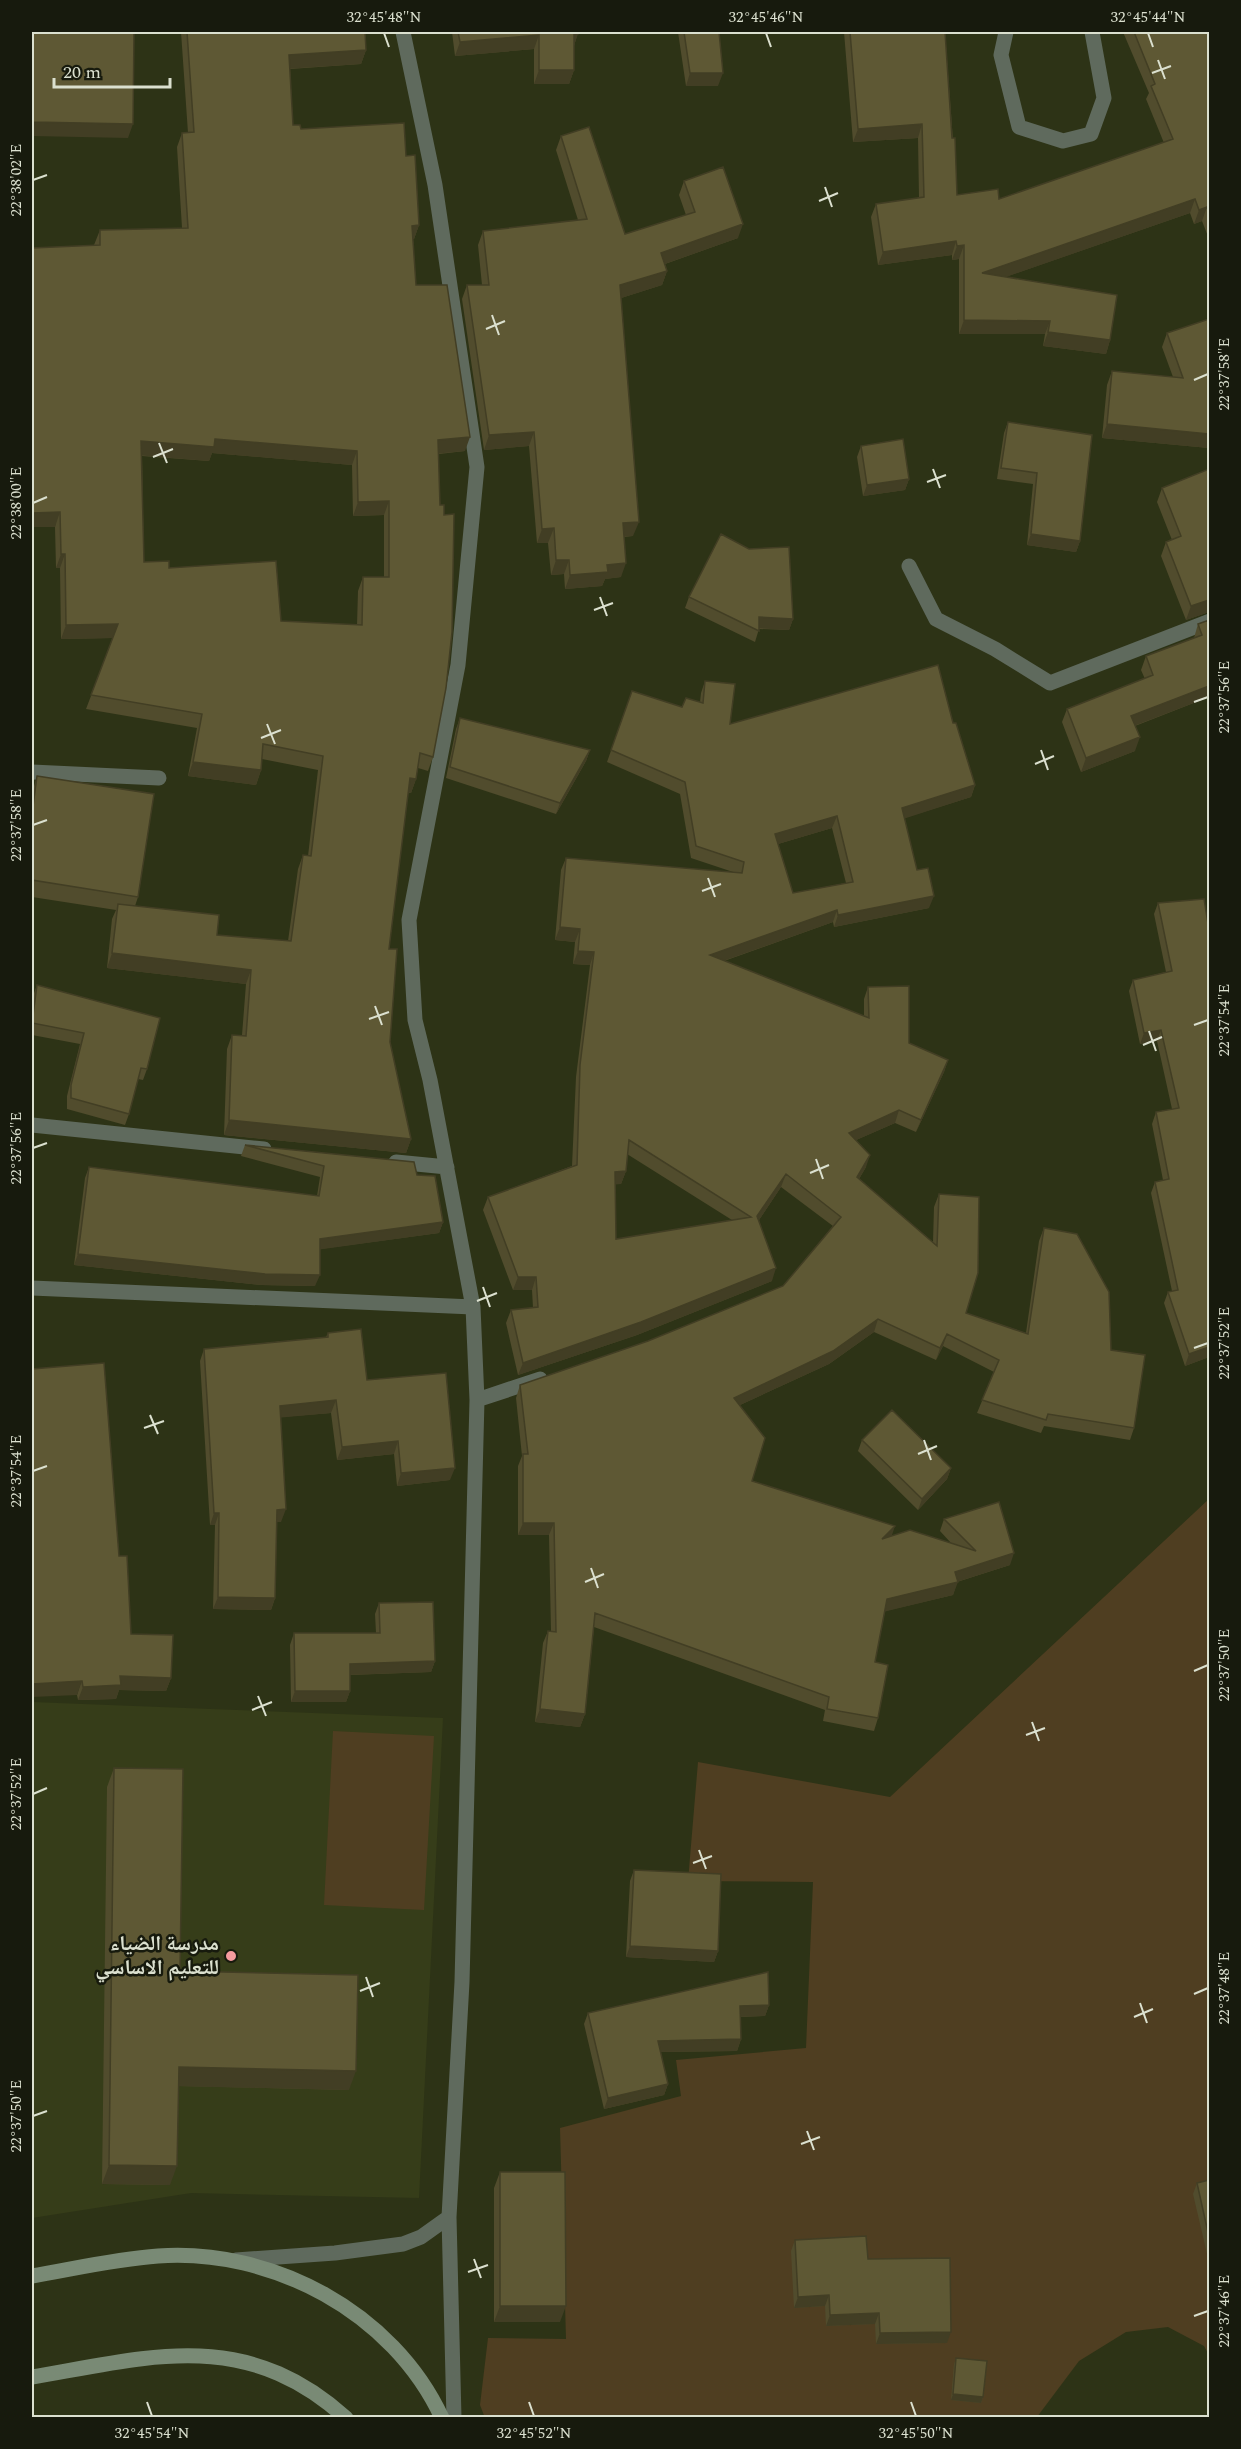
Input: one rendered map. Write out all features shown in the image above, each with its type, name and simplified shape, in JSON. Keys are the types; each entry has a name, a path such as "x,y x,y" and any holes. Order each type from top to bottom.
{"main road":[{"path":"32,2276 158,2256 195,2256 233,2260 269,2270 304,2283 337,2302 367,2324 395,2350 419,2379 442,2418"},
{"path":"32,2377 156,2355 218,2356 277,2373 306,2387 345,2418"}],"street":[{"path":"403,32 435,185 477,467 458,664 410,920 415,1020 447,1167 473,1307 477,1400 462,1982 449,2217 454,2418"},
{"path":"1006,32 1001,55 1019,127 1063,141 1091,134 1104,98 1092,32"},
{"path":"909,566 936,619 995,649 1050,683 1209,621"},
{"path":"32,772 159,778"},
{"path":"32,1125 280,1150"},
{"path":"375,1160 447,1167"},
{"path":"32,1288 473,1307"},
{"path":"477,1400 553,1374"},
{"path":"233,2260 335,2253 403,2244 429,2233 449,2217"}],"shaded area":[{"path":"1209,1499 1209,2355 1204,2346 1168,2327 1126,2332 1079,2361 1037,2417 485,2418 480,2405 488,2338 566,2339 560,2128 681,2096 676,2060 806,2048 813,1882 688,1881 698,1762 890,1797"},
{"name":"مدرسة الضياء للتعليم الاساسي","path":"32,1702 443,1718 419,2198 191,2193 32,2218"},
{"path":"333,1731 434,1736 424,1910 324,1905"}],"building":[{"path":"32,32 134,32 133,124 32,122"},
{"path":"187,32 365,32 366,50 289,55 293,125 300,125 301,129 404,123 406,156 415,155 419,225 412,226 416,285 447,285 470,437 438,440 440,505 444,505 444,515 454,514 452,632 446,688 433,757 420,753 416,779 410,778 389,949 397,949 390,1042 411,1139 229,1120 232,1035 246,1036 251,970 112,953 118,904 219,915 217,935 291,941 303,855 311,856 323,756 263,744 261,770 193,762 202,714 91,695 118,624 66,625 65,554 61,554 60,512 32,513 32,248 100,245 100,230 188,228 182,133 194,132","holes":["215,439 357,451 358,502 389,501 389,577 363,577 362,625 281,621 276,561 169,568 169,561 144,562 141,441 214,447"]},
{"path":"458,32 578,32 574,34 574,70 539,70 539,35 460,42"},
{"path":"684,32 719,32 723,73 690,73"},
{"path":"850,32 945,32 952,138 955,138 957,195 998,189 999,199 1173,139 1151,86 1155,84 1134,32 1209,32 1209,213 1207,207 1199,210 1195,199 982,273 1117,295 1110,340 1048,332 1050,321 964,320 964,245 957,246 956,241 883,252 876,204 924,197 922,124 858,129"},
{"path":"589,127 625,234 695,212 684,181 723,167 743,224 661,253 667,271 620,285 639,522 623,523 626,563 607,565 608,572 570,575 569,560 556,560 554,528 542,529 534,432 489,435 467,285 489,285 483,231 587,219 561,136"},
{"path":"1209,319 1209,434 1107,424 1112,371 1183,378 1167,333"},
{"path":"1008,422 1092,435 1080,541 1031,534 1037,473 1001,468"},
{"path":"903,439 909,479 867,485 861,446"},
{"path":"1209,469 1209,600 1191,606 1166,542 1181,536 1162,488"},
{"path":"721,534 749,549 789,547 793,619 759,617 759,631 689,597"},
{"path":"1209,620 1209,686 1131,716 1140,737 1086,758 1067,709 1153,675 1146,656 1202,635 1198,624"},
{"path":"938,665 953,723 956,723 975,785 902,808 917,870 928,868 934,896 838,915 837,910 710,955 869,1018 868,987 909,986 909,1043 948,1060 921,1120 899,1110 849,1133 870,1155 857,1177 937,1246 939,1194 979,1197 978,1273 966,1313 1028,1334 1044,1228 1077,1234 1109,1292 1111,1350 1145,1355 1134,1428 1048,1414 1046,1420 982,1400 999,1360 947,1334 940,1348 878,1319 833,1351 734,1398 765,1438 752,1481 895,1526 882,1539 910,1530 976,1551 944,1519 999,1502 1014,1553 955,1572 958,1582 887,1599 875,1662 888,1665 878,1718 827,1709 829,1697 595,1613 585,1714 540,1709 548,1631 556,1632 554,1523 523,1523 523,1454 528,1454 520,1385 648,1341 783,1286 841,1217 786,1174 757,1216 776,1268 641,1322 523,1363 511,1310 538,1307 536,1277 518,1277 488,1197 577,1165 580,1065 594,952 578,951 580,929 560,927 566,858 742,873 744,862 696,846 685,782 611,750 632,691 682,707 686,698 703,703 705,681 735,684 730,724","holes":["837,816 853,882 793,893 775,834","629,1140 751,1217 616,1239 615,1172 626,1171"]},
{"path":"460,718 590,750 560,803 450,767"},
{"path":"37,776 154,794 138,897 32,880 32,814"},
{"path":"1204,899 1209,930 1209,1347 1189,1354 1168,1292 1178,1290 1155,1182 1169,1179 1156,1112 1179,1108 1161,1030 1144,1033 1133,980 1172,971 1158,903"},
{"path":"37,985 160,1018 147,1069 141,1068 129,1114 71,1098 71,1085 84,1033 32,1023"},
{"path":"245,1145 414,1162 417,1175 435,1176 443,1222 320,1239 320,1275 265,1274 78,1254 89,1167 319,1196 324,1166"},
{"path":"361,1329 367,1380 446,1373 455,1468 401,1473 398,1441 342,1447 336,1400 280,1406 286,1509 277,1510 275,1598 218,1597 219,1513 214,1513 204,1349 328,1337 328,1333"},
{"path":"104,1363 119,1556 127,1556 131,1634 173,1635 171,1678 120,1676 121,1685 83,1687 82,1681 32,1684 32,1369"},
{"path":"892,1410 951,1468 922,1499 862,1440"},
{"path":"433,1602 435,1661 350,1664 350,1691 295,1691 294,1633 380,1633 379,1603"},
{"path":"114,1768 183,1769 180,1971 358,1975 356,2071 179,2067 177,2166 109,2165"},
{"path":"634,1870 721,1874 718,1951 630,1946"},
{"path":"768,1972 769,2005 740,2006 741,2039 658,2041 668,2084 608,2098 588,2013"},
{"path":"500,2172 565,2172 566,2306 500,2306"},
{"path":"1209,2180 1209,2237 1197,2183"},
{"path":"866,2236 868,2259 950,2258 951,2332 880,2333 879,2313 830,2315 829,2295 798,2297 795,2240"},
{"path":"956,2358 987,2361 983,2397 953,2394"}],"place":[{"name":"مدرسة الضياء للتعليم الاساسي","path":"231,1956"}]}
